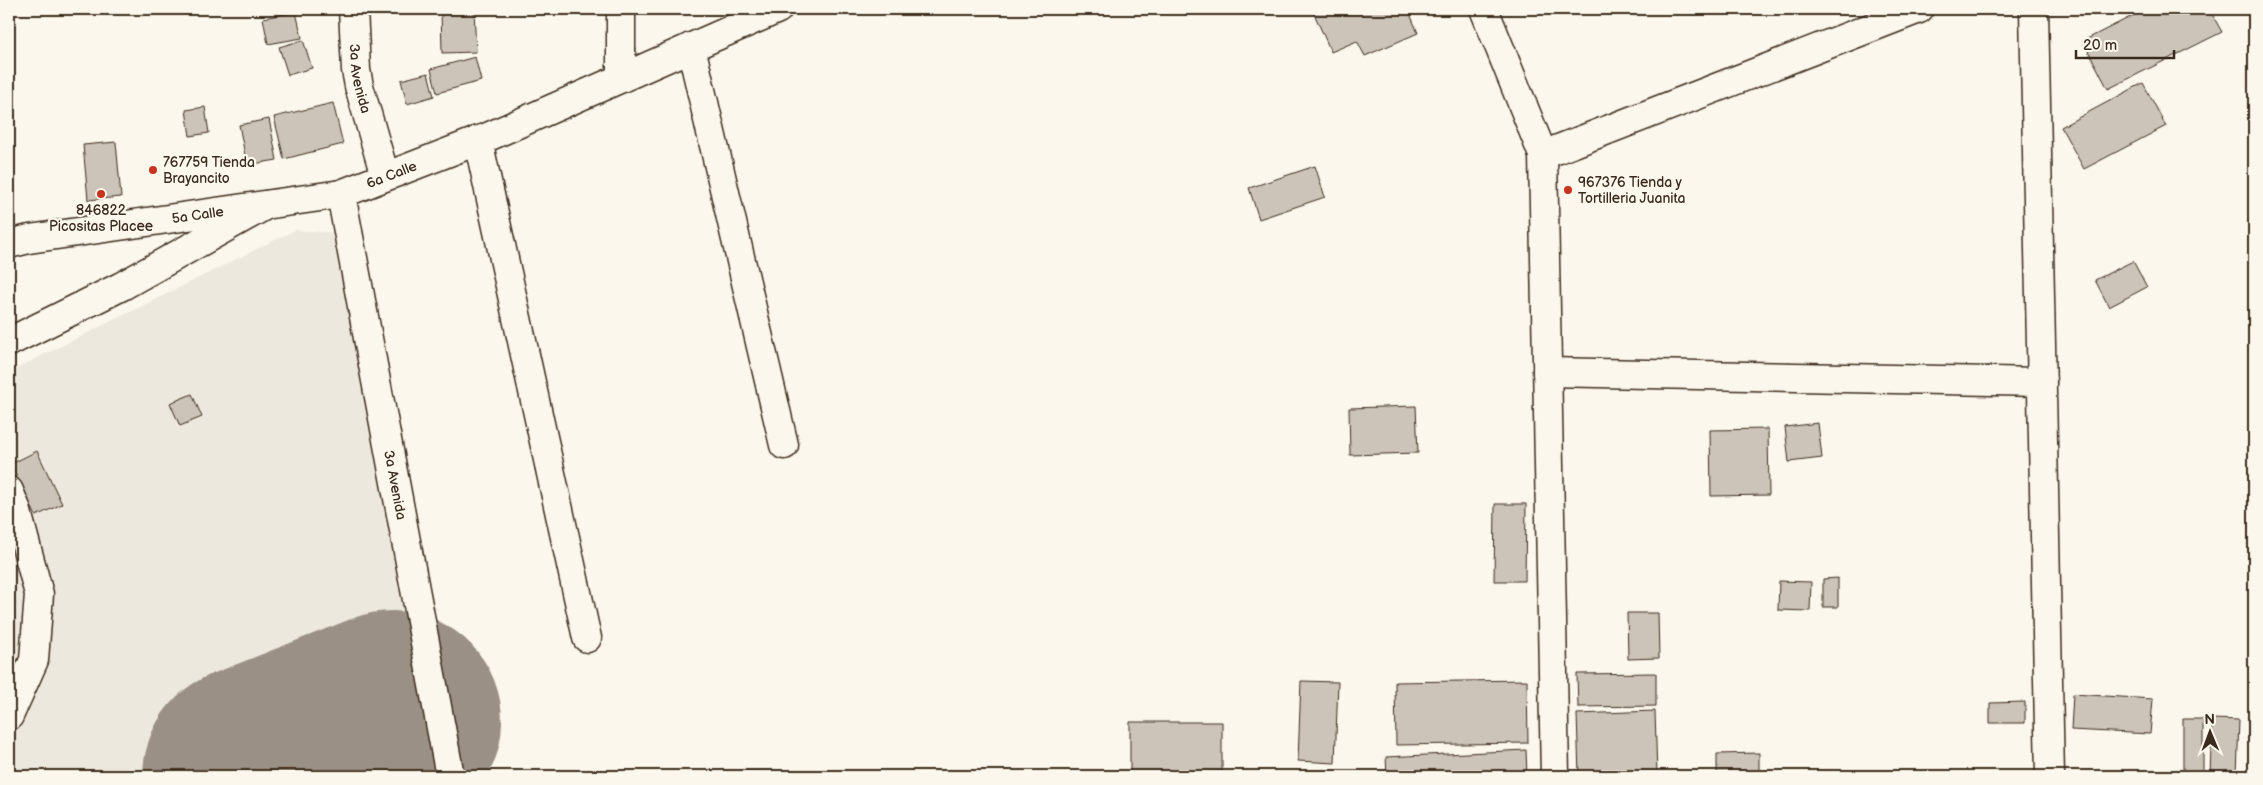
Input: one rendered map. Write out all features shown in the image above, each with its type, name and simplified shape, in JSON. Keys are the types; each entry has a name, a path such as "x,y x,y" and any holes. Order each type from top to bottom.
{"street":[{"name":"3a Avenida","path":"353,9 357,78 385,176"},
{"path":"621,9 621,78"},
{"name":"6a Calle","path":"9,342 122,286 268,204 340,194 478,140 778,9"},
{"path":"1484,9 1543,155 1555,776"},
{"path":"1543,155 1919,9"},
{"path":"2034,9 2050,776"},
{"path":"691,47 784,445"},
{"path":"478,140 587,638"},
{"name":"3a Avenida","path":"340,194 450,776"},
{"name":"5a Calle","path":"9,244 268,204"},
{"path":"1547,372 2042,382"},
{"path":"9,491 17,544 39,594 34,660 9,716"}],"shaded area":[{"path":"295,230 336,233 433,776 9,776 9,372"}],"building":[{"path":"441,9 474,9 476,52 442,53"},
{"path":"1312,9 1408,9 1418,33 1365,56 1357,41 1331,52"},
{"path":"2146,9 2209,9 2222,32 2108,89 2083,41"},
{"path":"296,12 302,38 268,44 263,18"},
{"path":"303,40 312,68 288,75 279,47"},
{"path":"475,57 481,81 437,93 431,69"},
{"path":"428,73 434,96 407,104 401,80"},
{"path":"2143,83 2166,126 2084,169 2061,127"},
{"path":"333,103 343,144 284,159 274,117"},
{"path":"205,107 209,133 190,136 186,110"},
{"path":"269,119 277,160 247,165 239,125"},
{"path":"116,142 121,197 88,200 83,145"},
{"path":"1315,166 1325,197 1259,219 1249,188"},
{"path":"2133,261 2147,287 2109,307 2095,280"},
{"path":"192,394 202,417 180,426 170,403"},
{"path":"1416,406 1418,453 1350,455 1349,408"},
{"path":"1818,423 1822,458 1789,462 1785,427"},
{"path":"1768,429 1769,495 1711,496 1710,430"},
{"path":"37,451 62,504 36,516 11,464"},
{"path":"1495,504 1526,504 1525,581 1494,581"},
{"path":"1838,578 1838,607 1823,607 1823,579"},
{"path":"1779,581 1811,582 1810,611 1778,610"},
{"path":"1627,613 1658,613 1659,658 1628,659"},
{"path":"1656,673 1656,706 1578,707 1577,674"},
{"path":"1527,680 1528,743 1396,745 1395,682"},
{"path":"1301,681 1338,682 1335,763 1298,761"},
{"path":"2073,694 2153,699 2150,734 2071,730"},
{"path":"2025,702 2025,723 1990,723 1990,703"},
{"path":"1655,711 1657,776 1579,776 1577,714"},
{"path":"2183,719 2203,719 2203,776 2183,776"},
{"path":"2212,719 2239,720 2237,776 2210,776"},
{"path":"1130,722 1222,722 1222,772 1130,773"},
{"path":"1526,750 1527,776 1387,776 1386,757"},
{"path":"1759,753 1759,776 1717,776 1717,754"},
{"path":"746,771 797,772 797,776 746,776"}],"runway":[{"path":"253,776 392,721"}],"place":[{"name":"767759 Tienda Brayancito","path":"153,170"},
{"name":"967376 Tienda y Tortilleria Juanita","path":"1568,190"},
{"name":"846822 Picositas Placee","path":"101,194"}]}
